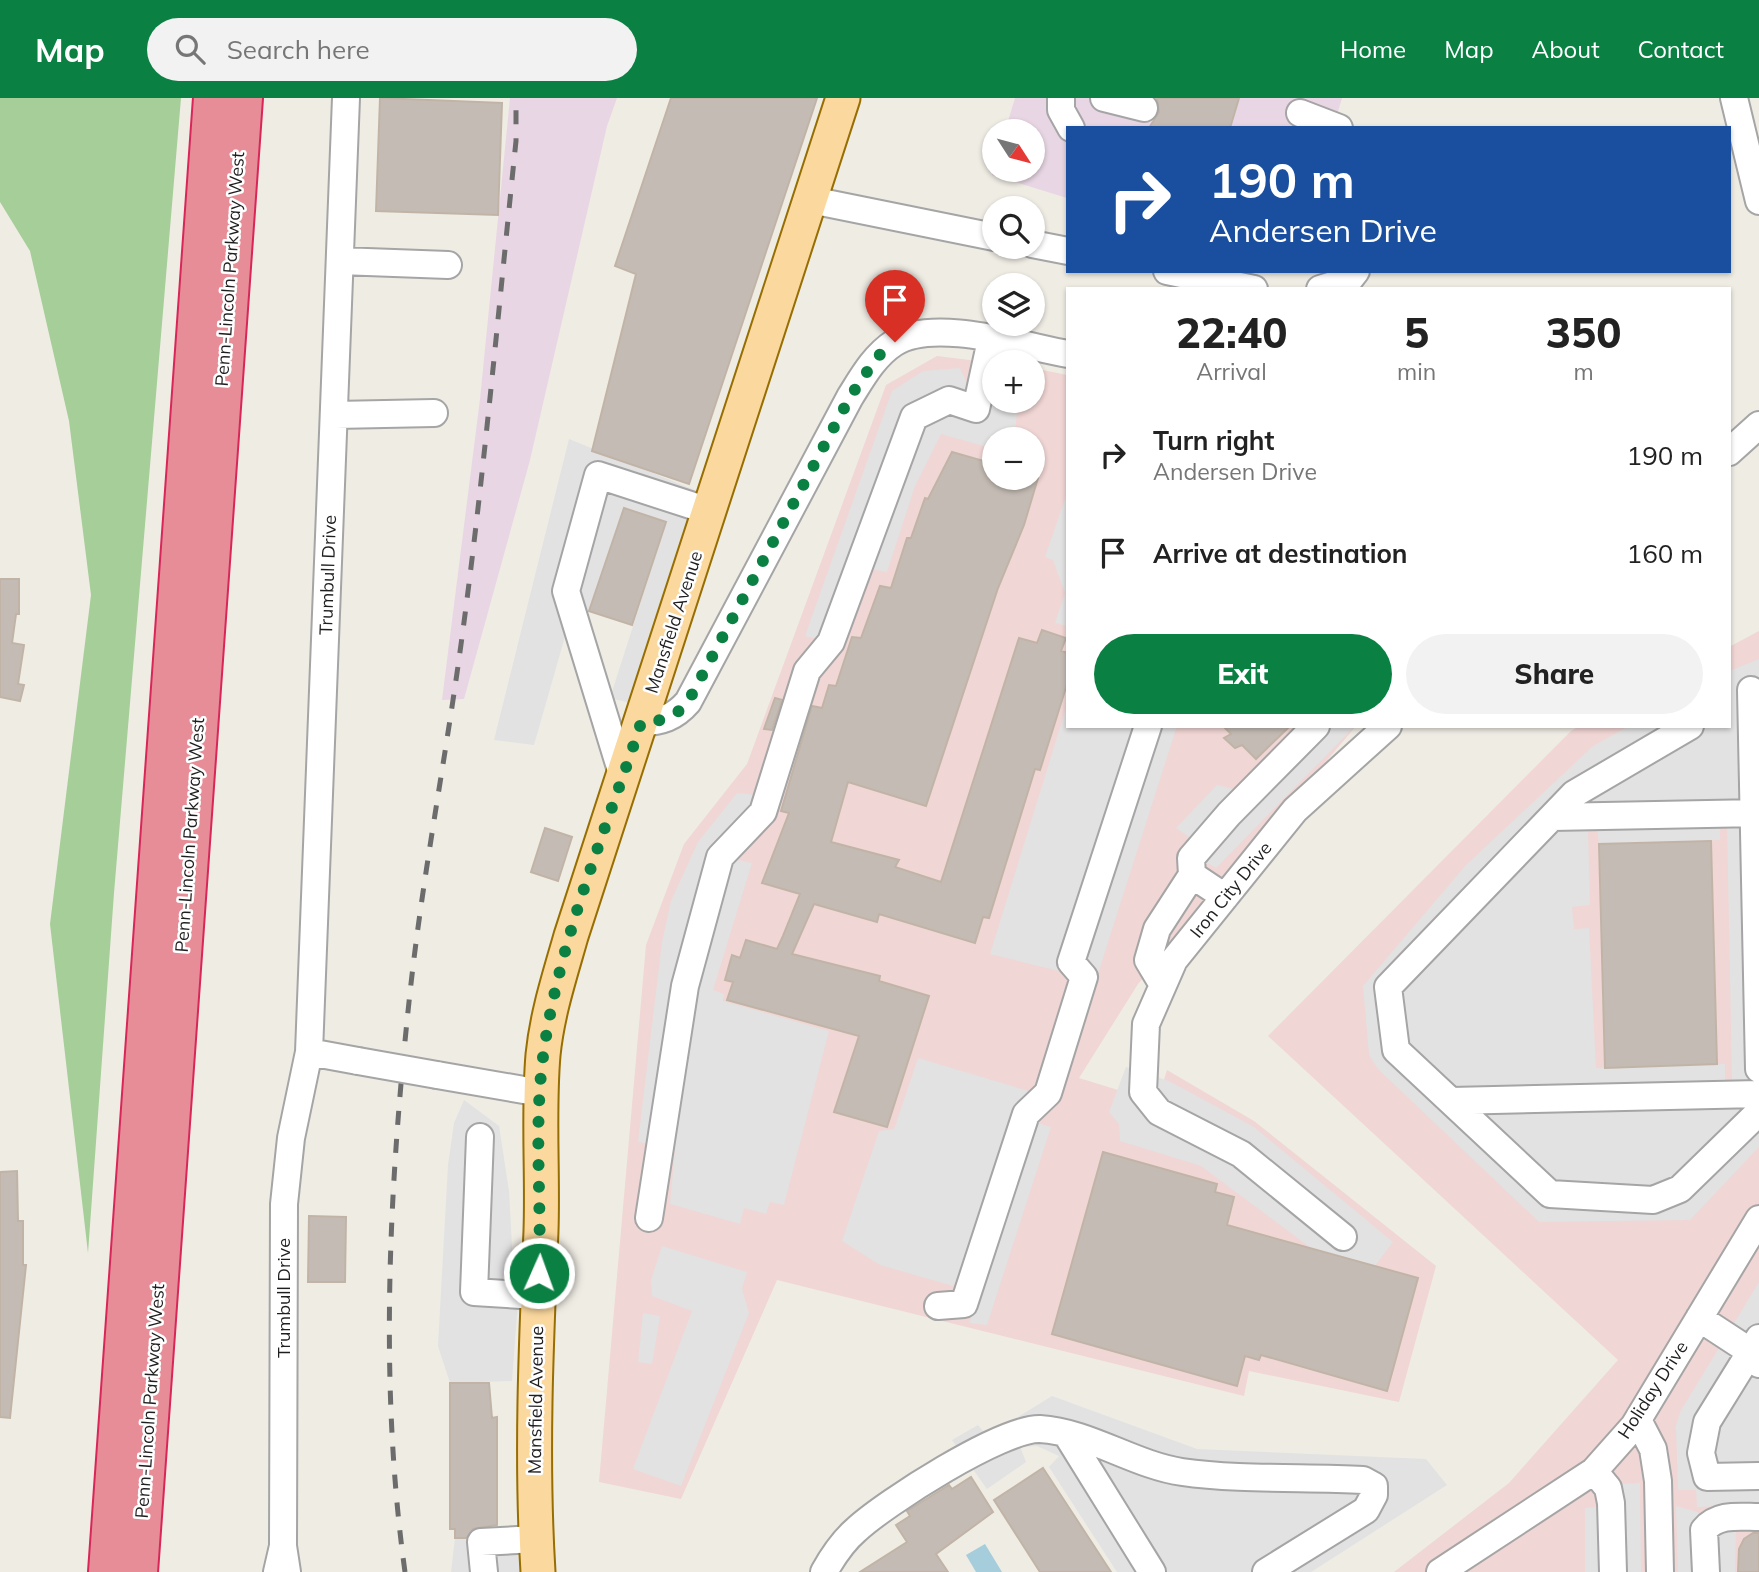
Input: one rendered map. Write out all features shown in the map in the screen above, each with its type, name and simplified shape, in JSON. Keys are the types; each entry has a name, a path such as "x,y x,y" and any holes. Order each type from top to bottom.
{"highway":[{"name":"Penn-Lincoln Parkway West","path":"108,1572 213,98"},
{"name":"Penn-Lincoln Parkway West","path":"138,1572 243,98"}],"main road":[{"name":"Mansfield Avenue","path":"538,1572 536,1539 541,1093 544,1053 556,987 843,98"}],"street":[{"name":"Trumbull Drive","path":"283,1546 284,1204 291,1138 309,1052 346,98"},
{"path":"1061,98 1061,110 1070,126"},
{"path":"1104,98 1144,108"},
{"path":"1734,98 1759,201"},
{"path":"1300,113 1334,126"},
{"path":"811,200 982,235"},
{"path":"1045,247 1066,251"},
{"path":"341,261 448,265"},
{"path":"1177,273 1244,287"},
{"path":"1326,287 1349,280 1354,273"},
{"path":"641,723 665,721 678,713 688,702 850,397 877,357 895,342 915,334 937,331 1066,354"},
{"path":"649,1218 685,986 720,857 763,812 807,671 831,642 914,416 949,400 976,409 991,340"},
{"path":"335,415 434,414"},
{"path":"1731,450 1759,425"},
{"path":"623,777 566,592 598,475 709,511"},
{"path":"1746,693 1756,813 1759,1069"},
{"path":"938,1306 964,1304 1027,1114 1048,1093 1084,977 1072,962 1147,728"},
{"path":"1163,985 1148,960 1157,929 1192,875 1191,858 1229,814 1315,728"},
{"name":"Iron City Drive","path":"1343,1237 1241,1154 1159,1112 1143,1092 1146,1024 1174,960 1295,810 1386,728"},
{"path":"1687,728 1574,794 1388,987 1396,1050 1550,1194 1653,1200 1680,1189 1759,1112"},
{"path":"1552,817 1756,813"},
{"path":"1192,875 1225,897"},
{"path":"309,1052 541,1093"},
{"path":"1451,1101 1759,1094"},
{"path":"480,1137 474,1292 538,1296"},
{"name":"Holiday Drive","path":"1440,1572 1594,1471 1637,1420 1759,1219"},
{"path":"1699,1318 1756,1351 1707,1422 1701,1453 1707,1477 1759,1476"},
{"path":"1637,1420 1653,1449 1658,1481 1660,1572"},
{"path":"824,1572 836,1551 856,1530 986,1444 1015,1433 1039,1429 1067,1435 1181,1472 1363,1480 1374,1486 1374,1495 1366,1510 1266,1572"},
{"path":"1067,1435 1152,1572"},
{"path":"1594,1471 1608,1488 1611,1503 1613,1572"},
{"path":"1706,1572 1704,1530 1711,1522 1724,1518 1759,1517"},
{"path":"484,1572 481,1542 536,1539"},
{"path":"276,1572 283,1546"},
{"path":"283,1546 287,1572"}],"shaded area":[{"path":"510,98 617,98 607,126 530,460 464,699 442,700 480,399"},
{"path":"1015,98 1342,98 1334,126 1066,126 1066,198 1015,182 1045,182 1045,119 1009,119"},
{"path":"937,356 982,362 982,413 1045,413 1045,370 1066,375 1066,728 1354,728 1138,984 1079,1078 1157,1102 1167,1070 1254,1121 1436,1266 1399,1402 1249,1371 1244,1396 777,1280 681,1499 599,1482 646,945 684,844 747,764 886,385"},
{"path":"960,368 966,381 982,378 982,413 1017,413 1016,427 982,427 982,446 941,434 915,486 887,572 848,565 821,640 805,636 892,391 923,371"},
{"path":"569,439 702,493 631,703 610,698 666,523 624,509 589,611 566,633 534,745 494,740"},
{"path":"1066,496 1066,626 1055,623 1065,593 1053,560 1045,557"},
{"path":"1759,631 1759,1572 1394,1572 1509,1483 1618,1360 1268,1036 1571,731 1576,728 1731,728 1731,646"},
{"path":"1759,659 1759,1147 1690,1220 1539,1222 1378,1069 1369,1055 1363,986 1466,865 1593,746 1625,728 1731,728 1731,670","holes":["1720,824 1727,824 1732,1081 1725,1080 1725,1064 1596,1068 1589,928 1574,929 1572,907 1590,905 1588,828 1597,828 1599,844 1720,840"]},
{"path":"1066,708 1066,728 1176,728 1096,980 990,954"},
{"path":"1299,728 1353,728 1216,868 1183,848 1189,837 1176,828 1217,785 1233,789"},
{"path":"737,793 758,795 712,854 752,863 713,990 724,994 723,1001 829,1031 784,1205 770,1202 766,1214 744,1208 740,1224 670,1204 675,1148 638,1142 662,942 671,901 698,842"},
{"path":"918,1058 1032,1092 1034,1122 1051,1127 987,1325 969,1323 983,1285 958,1277 953,1286 880,1265 842,1241 879,1131 894,1129"},
{"path":"1126,1067 1169,1081 1254,1127 1393,1242 1375,1266 1311,1248 1201,1166 1120,1141 1119,1124 1109,1112"},
{"path":"464,1100 499,1126 509,1191 513,1264 520,1274 512,1381 450,1383 438,1346 448,1165 454,1123"},
{"path":"662,1246 747,1272 742,1289 749,1313 681,1486 633,1469 692,1311 652,1296 651,1280"},
{"path":"1759,1282 1759,1505 1697,1507 1696,1490 1678,1490 1676,1426 1680,1412"},
{"path":"643,1313 660,1316 652,1364 638,1362"},
{"path":"1052,1396 1197,1449 1426,1459 1447,1485 1311,1572 1117,1572 1049,1467 1059,1456 1037,1446 1020,1447 1026,1462 987,1489 952,1440 978,1425 987,1436"},
{"path":"1640,1483 1641,1572 1585,1572 1585,1508 1596,1507 1599,1499 1617,1484"},
{"path":"1676,1506 1698,1512 1716,1528 1736,1529 1735,1572 1678,1572"},
{"path":"516,1527 520,1572 451,1572 455,1538 476,1538"}],"green space":[{"path":"0,98 181,98 114,893 88,1253 50,924 91,595 69,421 30,251 0,202"}],"water":[{"path":"985,1544 1002,1572 976,1572 966,1555"}],"building":[{"path":"380,98 502,103 498,215 376,211"},
{"path":"671,98 817,98 689,484 592,451 636,274 615,266"},
{"path":"1157,98 1239,98 1231,126 1150,126 1159,112"},
{"path":"952,452 982,461 982,490 1034,490 1024,525 998,588 926,806 848,782 831,842 899,860 895,867 941,882 1019,638 1037,643 1042,630 1066,638 1061,651 1066,652 1066,687 1040,770 1035,769 989,918 983,917 975,943 879,914 877,922 814,904 792,954 880,976 879,981 929,996 887,1127 834,1112 859,1036 727,1000 733,982 725,980 732,955 740,958 746,940 777,949 783,936 800,894 762,883 789,813 781,811 812,706 822,708 829,685 836,686 852,637 861,638 880,586 891,588 907,538 911,538 925,498 928,499"},
{"path":"624,508 666,522 632,625 589,611"},
{"path":"0,579 19,579 19,614 16,614 12,643 24,645 18,684 24,685 20,701 0,697"},
{"path":"775,698 782,700 772,730 764,729"},
{"path":"1225,728 1288,728 1256,759 1242,745 1235,748 1224,738 1231,734"},
{"path":"545,828 572,837 558,881 531,872"},
{"path":"1711,841 1717,1064 1605,1068 1599,844"},
{"path":"1103,1152 1217,1184 1215,1192 1234,1197 1227,1225 1418,1278 1387,1391 1261,1355 1259,1360 1245,1356 1237,1386 1052,1334"},
{"path":"17,1171 18,1221 23,1221 23,1265 26,1265 10,1418 0,1417 0,1172"},
{"path":"309,1216 346,1217 345,1282 308,1282"},
{"path":"450,1383 489,1383 492,1418 497,1417 497,1525 473,1529 466,1538 455,1538 455,1529 450,1529"},
{"path":"1043,1468 1111,1572 1040,1572 994,1500"},
{"path":"971,1477 993,1512 936,1554 948,1572 860,1572 907,1542 896,1525 910,1516 907,1511 949,1485 952,1489"},
{"path":"1753,1533 1759,1533 1759,1572 1738,1572 1739,1549 1744,1539"}],"railway":[{"path":"405,1572 397,1501 390,1359 396,1144 414,959 476,530 516,141 516,98"}],"route":[{"path":"539,1273 541,1093 549,1020 571,936 641,723 665,721 678,713 688,702 716,654 850,397 877,357 895,342"}]}
